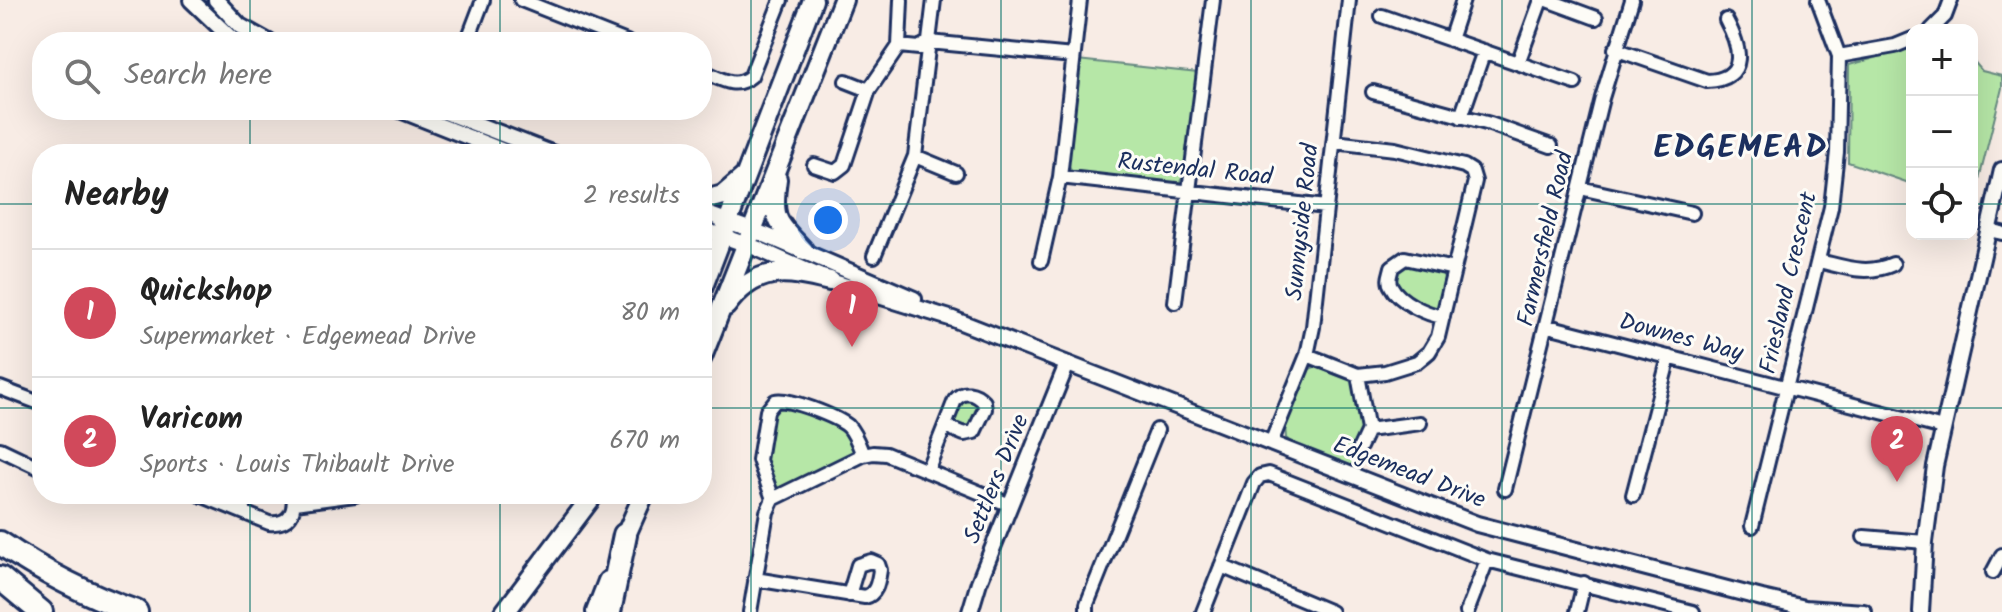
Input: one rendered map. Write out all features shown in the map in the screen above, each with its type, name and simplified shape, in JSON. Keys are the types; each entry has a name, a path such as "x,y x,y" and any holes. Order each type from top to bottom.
{"highway":[{"path":"609,612 625,535"},
{"path":"0,543 50,575 102,600 136,612"},
{"path":"0,578 41,612"}],"main road":[{"path":"712,264 813,0"},
{"path":"712,331 843,0"},
{"path":"781,152 775,199 776,218 783,230 804,251"},
{"path":"712,198 723,195 748,173"},
{"path":"716,321 740,290 762,276 788,272 830,281"},
{"path":"505,612 586,504"},
{"path":"596,612 639,504"}],"street":[{"path":"191,0 225,32"},
{"path":"216,0 240,26 251,32"},
{"path":"471,32 483,0"},
{"path":"521,0 602,32"},
{"path":"712,75 734,84 751,76 781,0"},
{"path":"814,165 835,172 842,168 869,90 899,46 901,0"},
{"path":"874,256 915,156 934,0"},
{"path":"1041,261 1060,177 1080,0"},
{"path":"1175,302 1213,0"},
{"name":"Sunnyside Road","path":"1271,443 1307,355 1313,327 1349,0"},
{"path":"1450,40 1463,0"},
{"path":"1518,63 1541,0"},
{"path":"1547,0 1596,18"},
{"name":"Farmersfield Road","path":"1505,489 1615,49 1632,0"},
{"name":"Friesland Crescent","path":"1752,526 1831,207 1839,56 1818,0"},
{"path":"1937,24 1945,16 1951,0"},
{"path":"1382,16 1575,83"},
{"path":"1615,49 1707,81 1717,81 1729,75 1736,67 1738,58 1738,43 1726,20"},
{"path":"1839,56 1906,41"},
{"path":"899,46 919,48 929,42 1073,56"},
{"path":"1461,117 1484,51"},
{"path":"846,81 869,90"},
{"path":"1373,92 1490,124 1551,146"},
{"path":"447,120 492,144"},
{"path":"453,120 524,144"},
{"path":"1307,355 1358,375 1405,368 1417,362 1434,345 1475,181 1470,169 1395,149 1334,142"},
{"path":"915,156 956,173"},
{"path":"1921,612 1925,542 1935,466 1995,231 2002,170"},
{"name":"Rustendal Road","path":"1060,177 1326,207"},
{"path":"1580,188 1692,213"},
{"path":"712,220 726,230"},
{"path":"712,229 748,237"},
{"name":"Edgemead Drive","path":"748,237 804,251 875,280 953,319"},
{"name":"Edgemead Drive","path":"748,237 830,281 953,319 1477,524 1805,608 1864,612"},
{"path":"1443,317 1418,310 1391,287 1389,279 1392,267 1405,258 1454,269"},
{"path":"1819,261 1865,272 1893,264"},
{"name":"Downes Way","path":"1548,326 1943,428"},
{"path":"1633,495 1669,357"},
{"name":"Settlers Drive","path":"970,612 1067,364"},
{"path":"1358,375 1368,430 1360,447"},
{"path":"0,388 32,398"},
{"path":"773,499 759,460 767,411 775,401 789,400 847,425 863,455"},
{"path":"1368,430 1420,423"},
{"path":"927,471 945,426"},
{"path":"1087,612 1087,604 1157,430"},
{"path":"0,449 32,464"},
{"path":"750,612 767,512 773,499 863,455 881,453 1010,505"},
{"path":"1203,612 1254,483 1260,476 1269,474 1487,560 1693,612"},
{"path":"224,504 269,523 280,524 289,518 293,504"},
{"path":"243,504 244,512"},
{"path":"1864,537 1925,542"},
{"path":"1993,572 2002,555"},
{"path":"1467,612 1487,560"},
{"path":"1221,566 1299,606 1331,612"},
{"path":"755,579 849,595"},
{"path":"1577,612 1584,583"}],"green space":[{"path":"1906,50 1906,182 1848,162 1849,65"},
{"path":"1077,60 1198,73 1183,177 1179,183 1073,173 1067,164"},
{"path":"1978,66 1982,71 2002,76 2002,88 1978,184"},
{"path":"1405,263 1442,272 1445,281 1437,309 1427,309 1401,289 1396,277"},
{"path":"1317,366 1348,377 1354,383 1362,429 1356,448 1365,451 1357,469 1286,438 1285,425 1307,370"},
{"path":"968,397 980,404 970,430 953,424 960,401"},
{"path":"785,404 845,429 855,447 850,456 776,488 763,459 774,407"}],"place":[{"name":"Quickshop","path":"852,347"},
{"name":"Varicom","path":"1897,482"}],"district":[{"name":"EDGEMEAD","path":"1741,148"}]}
